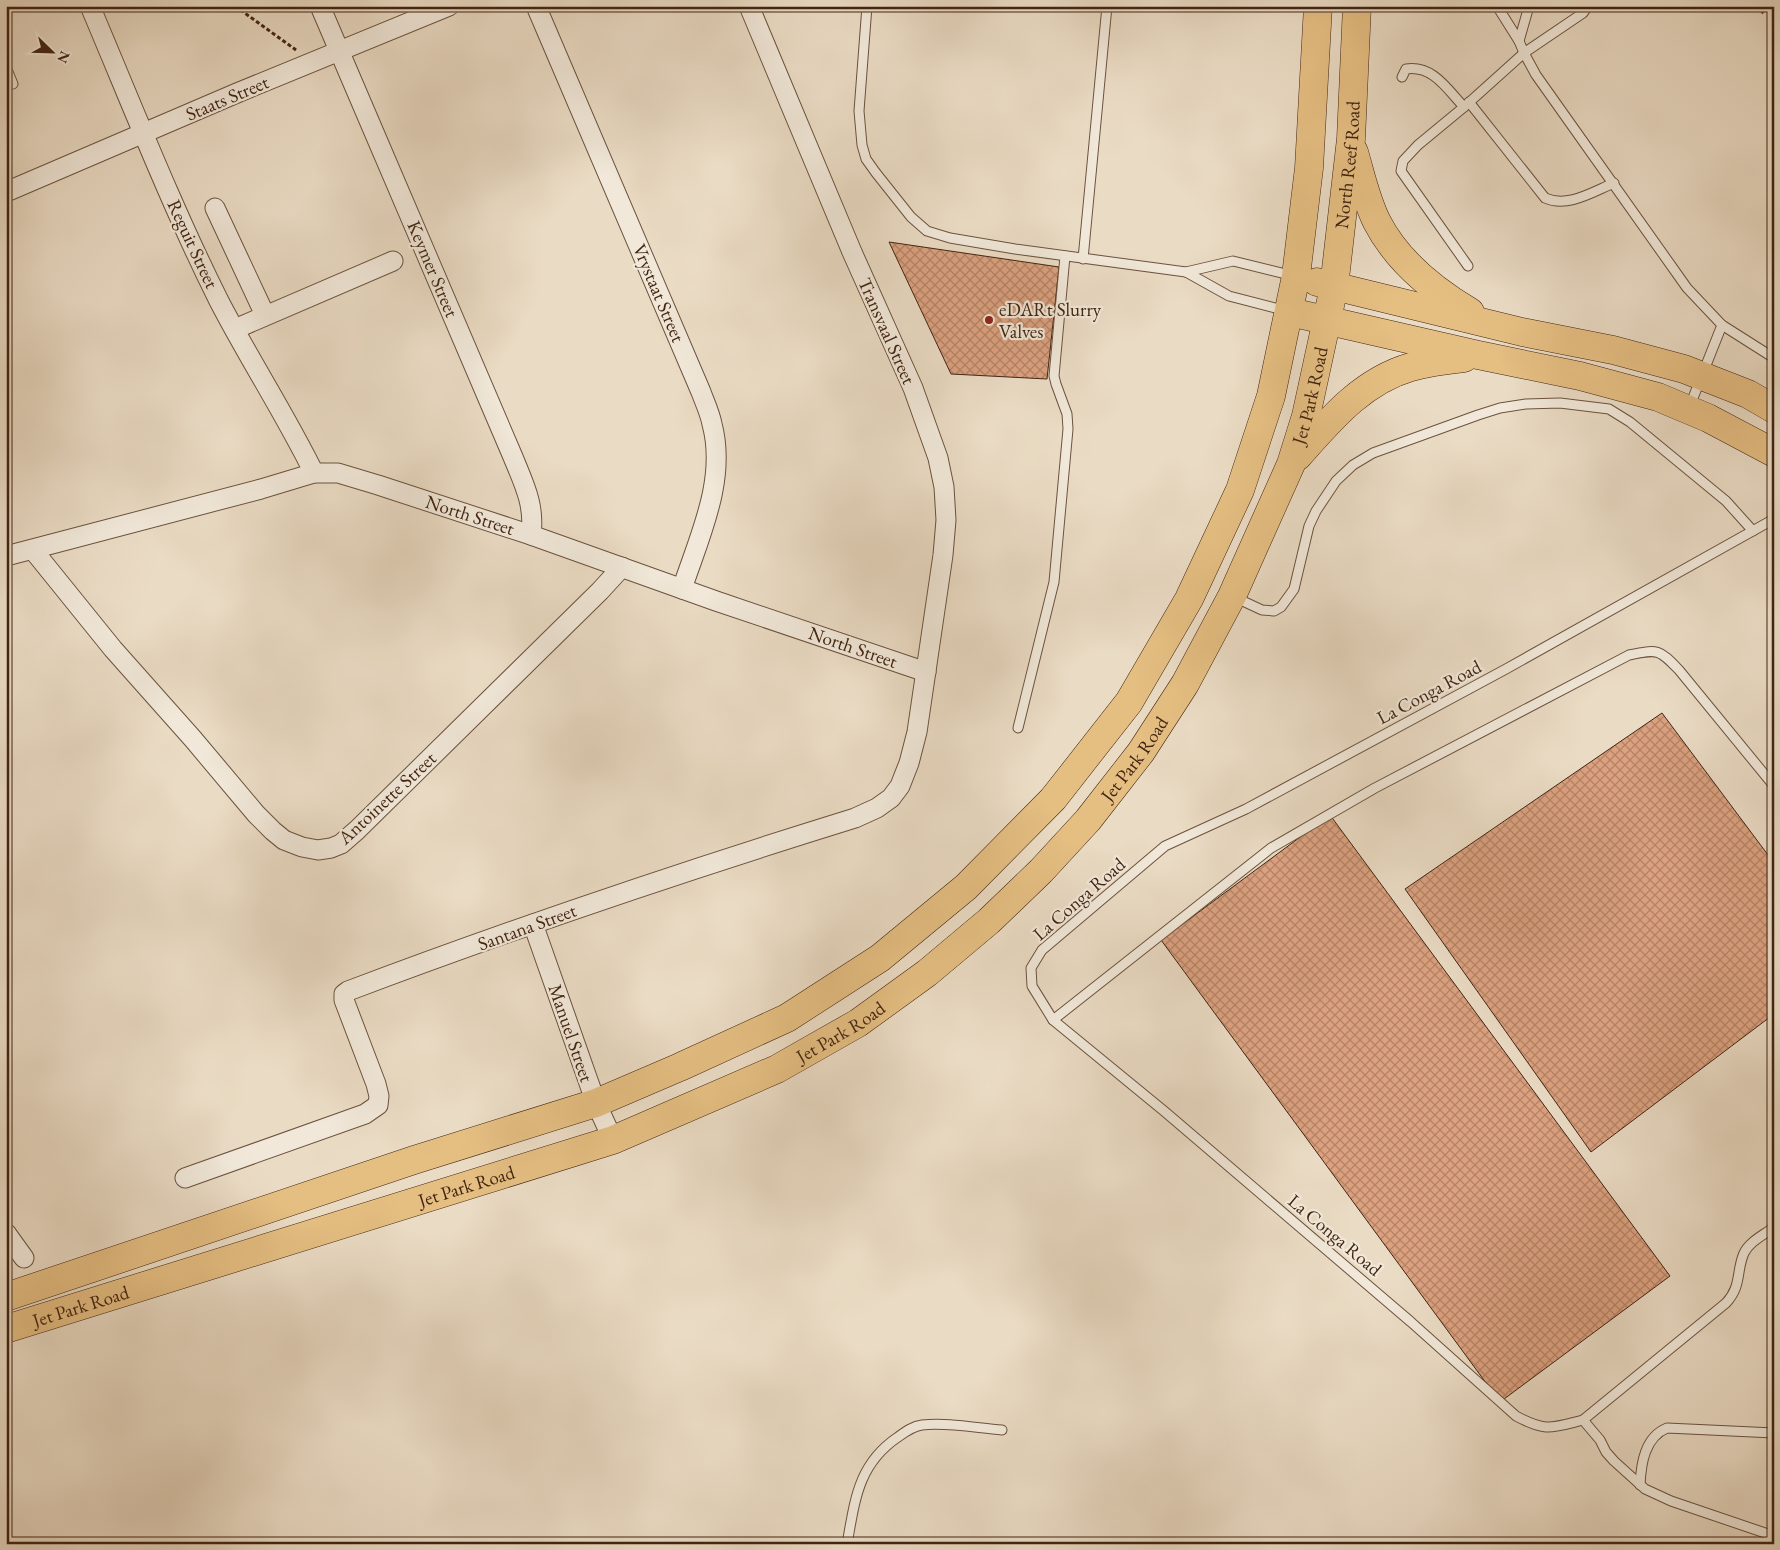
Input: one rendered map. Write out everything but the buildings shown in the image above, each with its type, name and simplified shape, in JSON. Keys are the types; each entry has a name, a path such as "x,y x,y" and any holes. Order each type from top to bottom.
{"main road":[{"name":"North Reef Road","path":"1290,312 1309,168 1318,6"},
{"name":"North Reef Road","path":"1328,321 1334,288 1351,139 1358,6"},
{"path":"1351,139 1367,198 1378,222 1392,245 1422,278 1456,304 1487,322"},
{"path":"1296,276 1334,288 1487,322 1522,332 1613,350 1701,375 1748,394 1774,409"},
{"name":"Jet Park Road","path":"6,1297 414,1160 596,1103 787,1018 880,958 966,887 1053,799 1129,702 1189,599 1240,490 1271,396 1290,312 1580,376 1658,397 1708,418 1774,453"},
{"name":"Jet Park Road","path":"6,1329 613,1140 777,1069 858,1023 927,973 989,921 1041,871 1088,820 1141,752 1185,684 1232,596 1291,464 1306,416 1328,321"},
{"path":"1291,464 1342,407 1368,387 1409,368 1478,355"}],"street":[{"name":"Reguit Street","path":"90,6 183,225 220,302 287,420 314,473"},
{"name":"Keymer Street","path":"320,6 513,457 531,504 533,521 531,535"},
{"name":"Staats Street","path":"6,192 144,132 449,6"},
{"name":"Vrystaat Street","path":"536,6 701,392 713,425 716,463 712,498 682,589"},
{"name":"Transvaal Street","path":"749,6 852,252 913,388 938,458 944,487 946,520 926,672"},
{"path":"216,208 265,315"},
{"path":"235,329 393,261"},
{"name":"North Street","path":"6,556 314,473 349,475 531,535 682,589 926,672"},
{"name":"Antoinette Street","path":"33,550 113,649 193,739 256,814 284,840 302,847 318,850 341,844 358,830 622,567"},
{"name":"Santana Street","path":"186,1178 365,1114 378,1105 379,1096 376,1084 344,1000 344,994 348,991 533,924 674,876 855,818 877,808 891,798 900,786 909,763 917,732 926,672"},
{"name":"Manuel Street","path":"533,924 596,1103 613,1140"},
{"path":"6,1233 24,1258"}],"lane":[{"path":"866,6 859,110 860,133 866,159 911,217 927,231 937,235 1015,249 1186,272 1233,261 1296,276"},
{"path":"1083,258 1107,6"},
{"path":"1497,6 1519,41 1524,54 1536,74 1687,288 1722,325 1774,358"},
{"path":"1519,41 1529,6"},
{"path":"1468,266 1401,171 1403,161 1418,145 1467,105 1524,54 1583,13 1588,6"},
{"path":"6,67 13,84"},
{"path":"1402,77 1406,69 1412,68 1432,73 1467,105 1545,198 1555,202 1573,200 1614,183"},
{"path":"1018,728 1054,582 1068,429 1067,414 1054,376 1065,256"},
{"path":"1186,272 1229,296 1290,312"},
{"path":"1688,409 1722,325"},
{"path":"1232,596 1262,610 1274,611 1281,608 1294,589 1309,526 1316,511 1336,482 1353,465 1373,453 1470,418 1500,408 1526,404 1560,403 1609,409 1630,422 1726,501 1753,531"},
{"name":"La Conga Road","path":"1583,1420 1548,1428 1531,1424 1516,1416 1411,1322 1164,1111 1053,1020 1032,986 1031,968 1042,950 1165,846 1264,800 1497,674 1774,519"},
{"path":"1053,1020 1271,848 1374,788 1629,655 1651,650 1663,653 1774,786"},
{"path":"1774,1228 1750,1245 1744,1252 1737,1287 1733,1296 1583,1420 1600,1440 1614,1462 1651,1493 1774,1536"},
{"path":"847,1544 855,1501 864,1472 879,1452 895,1439 920,1425 938,1424 1002,1430"},
{"path":"1640,1485 1643,1457 1658,1431 1667,1428 1774,1433"}],"path":[{"path":"234,6 312,62"}],"railway":[{"path":"1758,6 1774,25"},
{"path":"1771,6 1774,9"}],"place":[{"name":"eDARt Slurry Valves","path":"989,320"}]}
